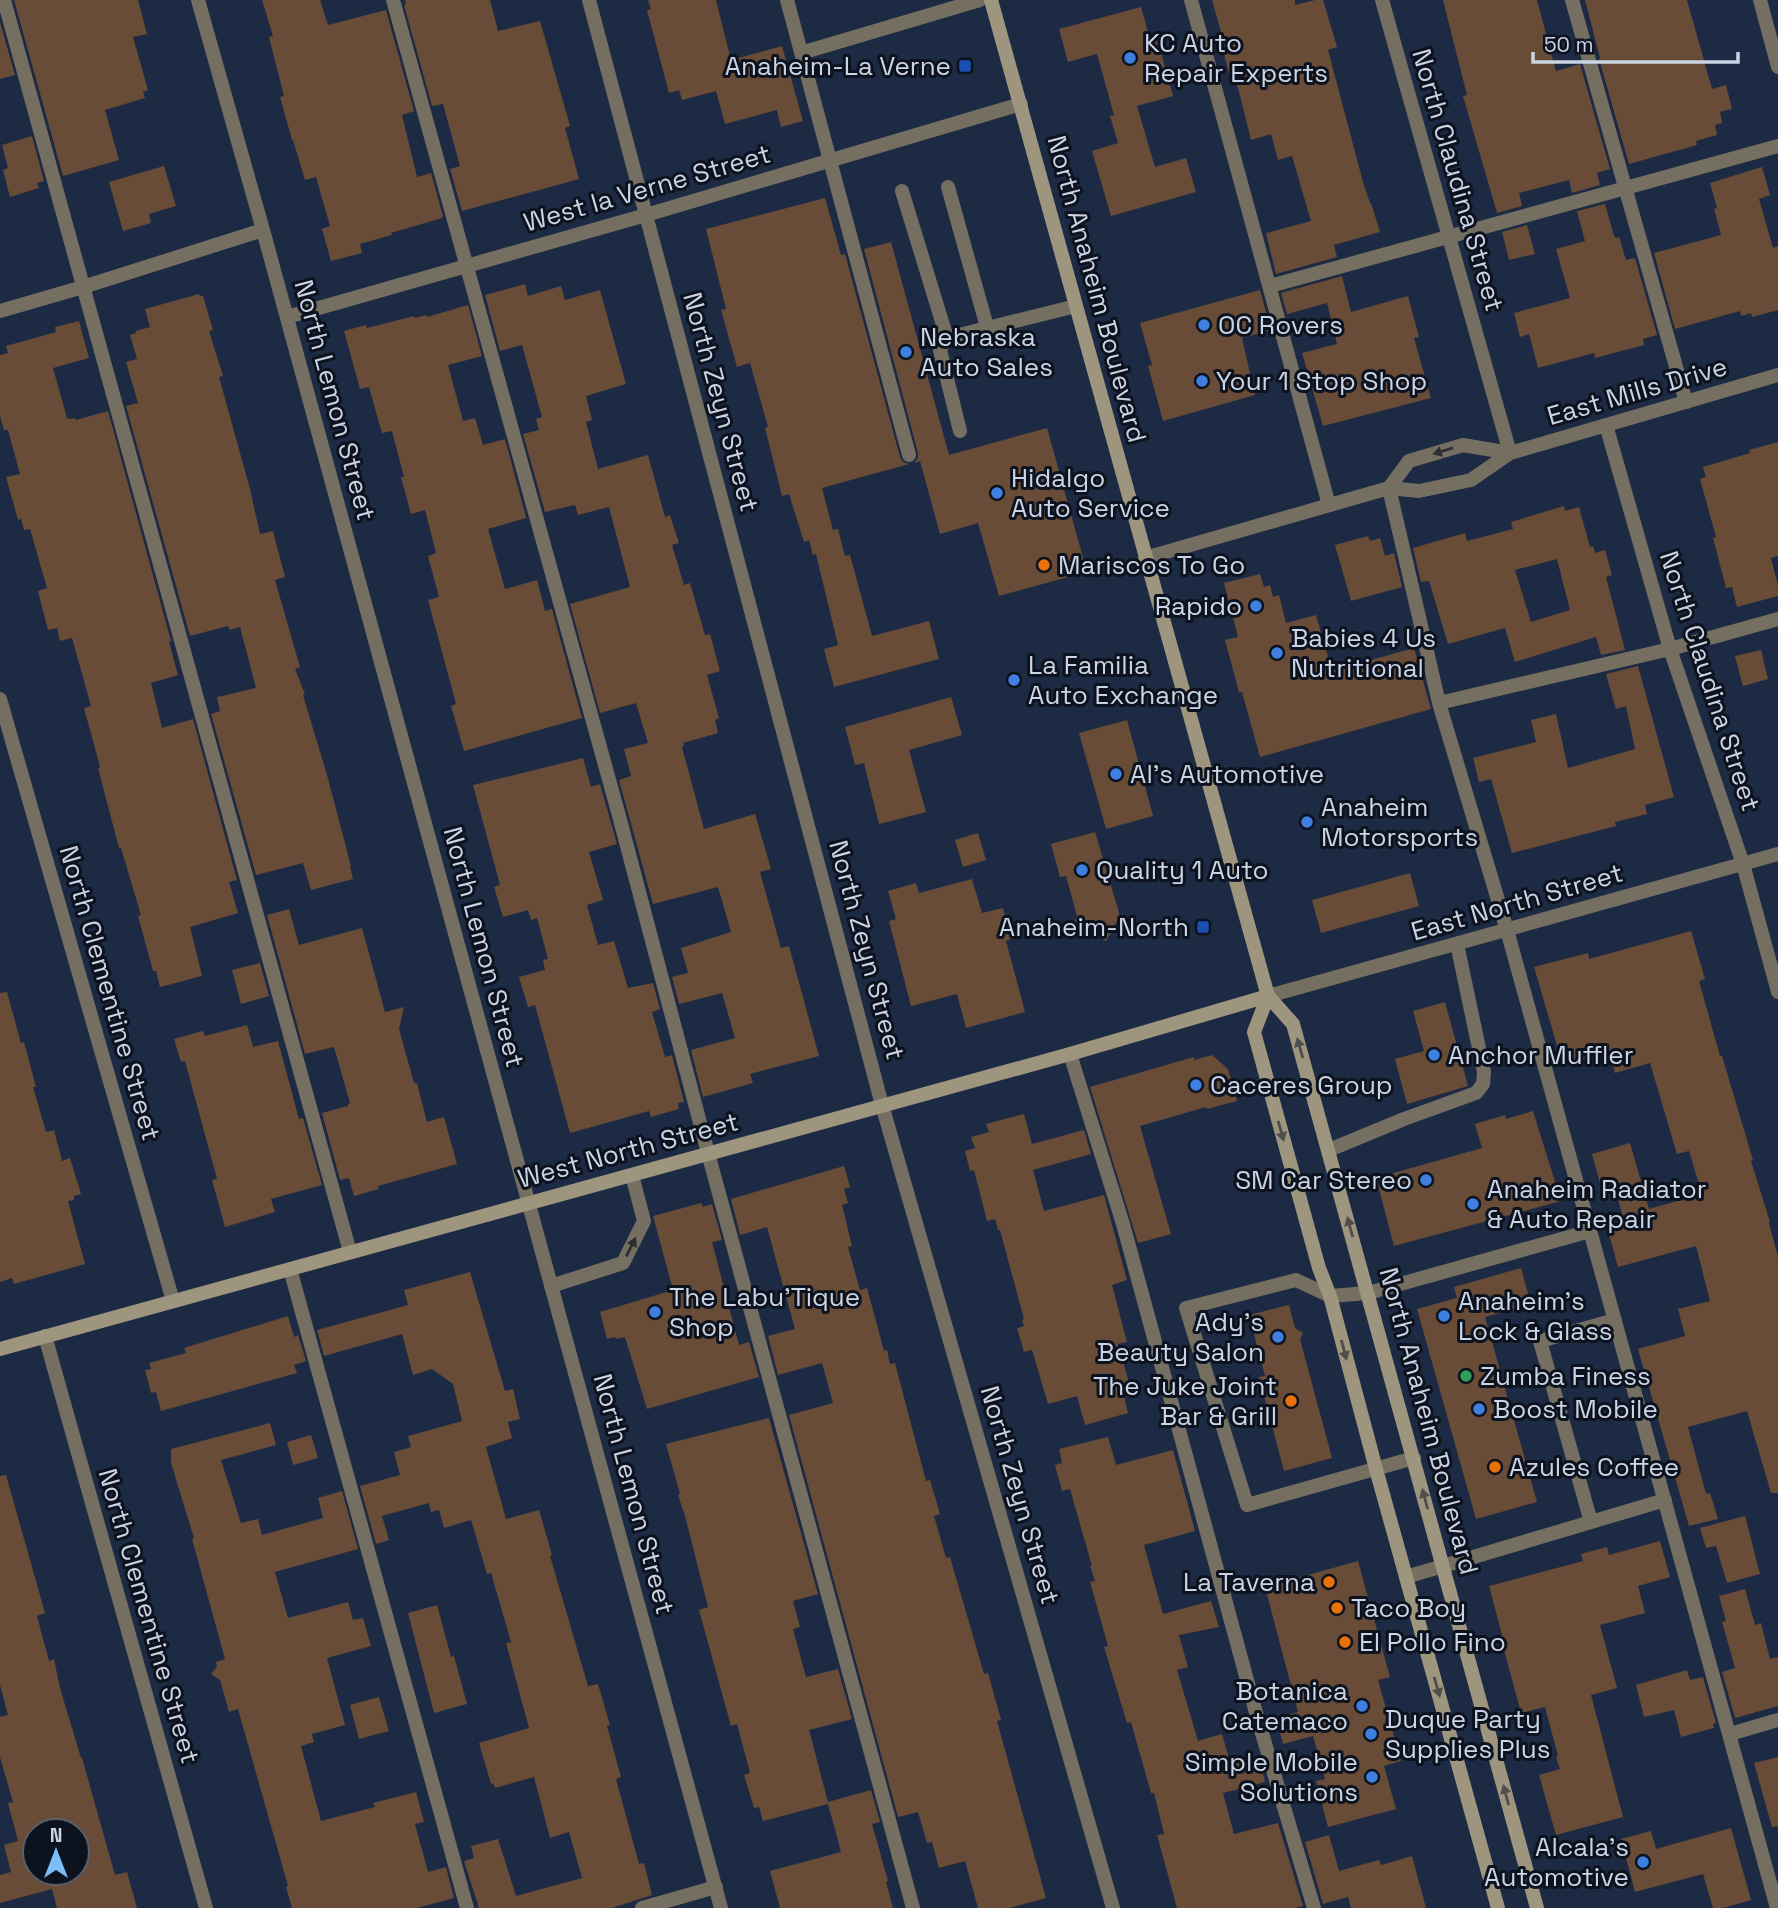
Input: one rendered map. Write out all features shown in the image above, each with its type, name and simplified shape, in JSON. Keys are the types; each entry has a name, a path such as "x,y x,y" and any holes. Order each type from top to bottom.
{"main road":[{"name":"North Anaheim Boulevard","path":"990,0 1268,996 1293,1024 1537,1908"},
{"name":"West North Street","path":"0,1349 1070,1054 1268,996"},
{"path":"1268,996 1254,1032 1499,1908"}],"street":[{"path":"4,0 350,1252"},
{"name":"North Lemon Street","path":"198,0 721,1908"},
{"path":"393,0 618,812 914,1908"},
{"name":"North Zeyn Street","path":"589,0 883,1105 1113,1908"},
{"path":"787,0 909,455"},
{"path":"801,53 980,0"},
{"path":"1191,0 1329,505"},
{"name":"North Claudina Street","path":"1382,0 1510,453"},
{"path":"1572,0 1686,402"},
{"path":"1760,0 1778,67"},
{"name":"West la Verne Street","path":"287,317 646,215 1020,104"},
{"path":"1270,286 1778,146"},
{"path":"948,187 987,327"},
{"path":"902,191 947,338"},
{"path":"0,311 263,230"},
{"path":"960,431 940,350 947,338 1076,306"},
{"name":"East Mills Drive","path":"1145,558 1389,488 1419,491 1471,480 1510,453 1778,375"},
{"name":"North Claudina Street","path":"1606,425 1670,649 1743,864 1778,992"},
{"name":"East Mills Drive","path":"1389,488 1409,461 1464,445 1510,453"},
{"path":"1389,488 1439,703 1507,930 1777,1908"},
{"path":"1439,703 1670,649 1778,619"},
{"name":"North Clementine Street","path":"0,699 173,1301"},
{"name":"East North Street","path":"1268,996 1778,854"},
{"path":"1329,1150 1476,1093 1483,1084 1484,1072 1457,944"},
{"path":"1070,1054 1123,1224 1255,1713 1314,1908"},
{"path":"551,1286 623,1263 645,1221 632,1175"},
{"path":"1414,1458 1247,1505 1185,1308 1296,1280 1330,1296 1368,1293 1591,1231"},
{"path":"290,1269 467,1908"},
{"path":"1591,1522 1540,1341 1615,1320"},
{"name":"North Clementine Street","path":"45,1336 206,1908"},
{"path":"1406,1577 1665,1500"},
{"path":"1730,1734 1778,1720"},
{"path":"642,1908 716,1887"}],"building":[{"path":"14,0 138,0 147,34 133,37 148,90 143,92 145,98 105,110 119,160 63,176"},
{"path":"262,0 320,0 328,25 386,10 414,111 402,115 417,177 431,173 442,218 360,244 362,253 331,261 322,229 330,226 316,177 305,180 292,140 280,97 284,96 269,37 273,36"},
{"path":"405,0 490,0 498,31 540,21 570,126 565,128 579,179 462,211 450,169 460,166 443,104 432,106 404,5"},
{"path":"648,0 716,0 731,60 782,46 803,121 781,127 777,110 725,124 716,91 682,100 679,90 669,93 647,10 651,9"},
{"path":"1212,0 1295,0 1295,5 1323,0 1337,47 1328,50 1363,182 1380,232 1334,245 1337,257 1276,274 1266,233 1311,221 1292,156 1278,160 1271,134 1251,140 1235,76 1230,77"},
{"path":"1443,0 1537,0 1556,71 1580,64 1610,169 1597,173 1600,185 1572,193 1569,180 1519,193 1522,206 1497,213 1463,96 1467,95"},
{"path":"1585,0 1687,0 1712,89 1726,85 1732,109 1720,112 1722,123 1715,125 1717,135 1696,141 1697,145 1629,164"},
{"path":"1141,7 1150,39 1157,38 1173,96 1137,106 1155,167 1186,158 1196,192 1111,216 1092,151 1118,143 1110,116 1114,115 1097,54 1068,62 1059,29"},
{"path":"0,22 15,75 0,79"},
{"path":"32,136 44,181 37,183 39,188 10,197 3,170 8,168 2,145"},
{"path":"164,166 176,206 149,214 151,223 123,231 109,182"},
{"path":"1762,167 1770,195 1759,199 1773,248 1778,246 1778,310 1752,317 1751,313 1741,316 1740,311 1675,329 1654,253 1721,235 1710,183"},
{"path":"825,198 841,255 845,254 900,457 903,462 909,464 822,488 833,530 838,529 845,556 850,555 872,636 929,621 939,659 834,687 824,649 838,645 816,554 813,555 809,540 804,542 789,494 782,496 765,428 768,427 750,363 737,367 721,310 726,309 706,229"},
{"path":"1605,204 1614,236 1619,237 1626,260 1635,258 1657,335 1643,339 1644,345 1595,358 1594,353 1538,368 1529,334 1520,337 1514,313 1570,298 1556,249 1585,241 1577,211"},
{"path":"1527,225 1535,254 1509,260 1502,232"},
{"name":"Hidalgo Auto Service","path":"891,242 949,455 1047,428 1087,572 999,596 978,523 940,534 920,461 914,463 918,453 864,249"},
{"path":"1342,276 1351,312 1408,296 1419,337 1414,338 1431,398 1323,426 1302,353 1337,344 1327,303 1287,314 1281,293"},
{"path":"525,284 528,296 561,286 565,300 600,290 626,384 586,396 592,420 586,422 598,469 648,455 665,517 670,515 679,543 672,545 684,585 690,583 705,635 710,634 720,671 707,675 719,718 715,720 718,733 683,743 682,747 704,829 755,814 771,869 760,872 781,948 789,946 819,1056 750,1074 753,1083 703,1097 691,1050 735,1038 722,993 679,1004 672,977 688,973 681,948 731,932 718,887 653,904 619,780 631,776 624,749 648,743 636,703 600,713 570,604 630,587 609,507 578,515 575,505 545,512 523,434 539,430 536,419 542,417 522,345 500,351 485,295"},
{"path":"1260,290 1268,319 1265,319 1268,331 1242,338 1255,395 1163,421 1140,323"},
{"path":"199,294 203,296 213,330 209,331 223,376 219,377 260,534 273,531 285,577 275,580 300,667 295,669 305,694 303,695 351,866 353,879 311,890 303,863 256,875 211,714 220,711 217,697 256,688 240,627 230,630 228,626 190,636 126,406 138,403 126,362 137,359 130,335 150,327 145,309"},
{"path":"468,305 482,356 448,365 463,421 475,418 483,445 505,439 526,517 488,529 505,589 537,580 545,611 552,609 582,718 464,751 451,706 456,704 428,600 439,597 428,556 436,553 425,510 411,514 392,431 382,433 369,387 360,389 344,331 414,316 427,317"},
{"path":"79,321 89,358 53,368 67,418 76,420 108,411 178,675 151,683 162,728 193,719 237,880 229,882 238,913 190,927 202,976 160,987 156,971 153,971 138,916 141,915 119,848 98,768 100,767 84,708 91,706 72,638 60,641 57,628 48,630 38,591 47,588 30,529 24,530 21,519 18,520 6,477 20,474 8,430 4,430 0,416 0,355 8,353 6,346 56,332 55,327"},
{"path":"1778,442 1778,556 1771,558 1778,596 1737,607 1732,587 1726,588 1713,538 1716,537 1700,479 1706,477 1703,467"},
{"path":"1564,506 1565,511 1579,507 1590,547 1593,546 1595,553 1605,550 1612,575 1606,577 1625,650 1601,655 1596,637 1515,662 1505,628 1448,644 1429,581 1421,582 1413,548 1465,533 1467,541 1513,529 1511,522","holes":["1557,559 1570,610 1531,622 1515,570"]},
{"path":"1368,536 1370,541 1380,538 1385,556 1394,553 1402,587 1351,601 1335,545"},
{"path":"1260,574 1264,587 1270,585 1273,597 1279,595 1286,623 1316,615 1332,671 1414,648 1431,709 1260,757 1225,640 1238,637 1224,583"},
{"path":"1761,650 1768,679 1743,686 1735,656"},
{"path":"1638,666 1674,797 1645,805 1647,814 1615,822 1616,826 1512,853 1491,779 1479,782 1473,758 1536,742 1531,720 1556,714 1568,768 1635,749 1626,706 1616,709 1606,674"},
{"path":"951,697 962,735 909,750 926,812 879,824 864,763 855,765 845,727"},
{"name":"Al's Automotive","path":"1127,720 1153,816 1106,829 1079,733"},
{"path":"583,758 591,787 600,784 617,844 589,852 603,900 587,905 598,945 614,941 628,988 653,983 660,1009 652,1012 665,1057 672,1055 684,1102 678,1103 679,1109 651,1117 649,1111 570,1133 535,1005 528,1007 519,977 545,970 543,960 548,959 537,918 531,920 528,910 503,917 494,887 500,885 473,785"},
{"name":"Quality 1 Auto","path":"1095,832 1120,916 1106,941 1073,924 1077,916 1066,876 1060,877 1051,844"},
{"path":"978,833 986,860 963,867 955,840"},
{"path":"1410,873 1419,906 1321,933 1312,900"},
{"path":"972,879 982,913 1003,908 1011,939 1006,941 1025,1012 966,1028 957,994 911,1006 889,921 896,919 888,891 916,883 919,893"},
{"path":"289,909 299,945 362,928 385,1012 404,1007 399,1029 427,1122 444,1117 457,1164 378,1186 379,1189 354,1196 349,1178 340,1180 322,1113 348,1106 350,1103 334,1047 305,1054 267,915"},
{"path":"1691,931 1705,979 1699,981 1753,1160 1751,1161 1778,1257 1778,1493 1771,1493 1747,1411 1688,1427 1706,1494 1710,1493 1718,1519 1689,1526 1638,1349 1685,1336 1678,1309 1710,1301 1696,1246 1618,1267 1607,1227 1624,1222 1613,1179 1600,1183 1592,1154 1630,1143 1649,1209 1702,1194 1689,1151 1677,1154 1650,1063 1615,1073 1609,1053 1563,1066 1534,967 1588,953 1589,959"},
{"path":"260,963 269,996 241,1004 232,970"},
{"path":"7,992 21,1043 24,1042 46,1132 54,1130 62,1161 70,1158 81,1194 68,1201 85,1264 14,1284 12,1278 0,1282 0,993"},
{"name":"Anchor Muffler","path":"1445,1002 1468,1086 1407,1104 1395,1059 1424,1051 1413,1011"},
{"path":"247,1025 253,1047 278,1041 299,1119 303,1118 322,1185 271,1199 275,1212 225,1227 212,1180 217,1179 185,1061 181,1062 174,1039 203,1031 205,1036"},
{"path":"1212,1055 1228,1069 1237,1101 1140,1126 1171,1234 1138,1243 1090,1087 1194,1057 1194,1060"},
{"path":"1533,1111 1561,1201 1394,1246 1376,1178 1482,1148 1475,1124 1505,1115 1506,1119"},
{"path":"1024,1114 1032,1144 1084,1130 1091,1154 1033,1170 1044,1211 1104,1195 1127,1280 1112,1285 1127,1342 1118,1344 1130,1386 1122,1388 1128,1413 1085,1425 1077,1396 1048,1404 1032,1350 1024,1352 1017,1328 1024,1326 1024,1319 1000,1230 995,1219 987,1221 974,1170 970,1171 965,1151 975,1148 971,1137 989,1132 986,1124"},
{"path":"844,1166 850,1187 844,1189 848,1203 842,1205 852,1246 848,1247 860,1290 867,1288 884,1351 887,1350 890,1364 895,1363 926,1481 930,1480 940,1514 934,1516 946,1558 950,1557 984,1674 988,1673 1001,1720 997,1721 1046,1898 1010,1908 978,1908 965,1861 939,1868 932,1842 927,1843 918,1812 898,1817 789,1415 833,1403 822,1363 778,1375 768,1336 795,1329 767,1227 740,1235 731,1199"},
{"path":"701,1203 703,1207 712,1204 722,1240 712,1242 739,1345 749,1342 759,1377 647,1409 625,1337 607,1339 600,1312 673,1290 653,1216"},
{"path":"1521,1268 1531,1304 1485,1317 1537,1502 1476,1519 1417,1309 1457,1298 1454,1287"},
{"path":"470,1272 505,1391 513,1389 520,1419 508,1422 512,1438 486,1447 506,1519 539,1510 588,1686 598,1684 621,1777 616,1779 639,1864 644,1863 652,1895 612,1908 479,1908 464,1861 474,1858 471,1846 498,1839 516,1896 582,1878 569,1832 550,1838 534,1777 495,1788 493,1783 491,1784 479,1743 529,1728 506,1643 511,1642 491,1573 487,1574 471,1520 444,1528 439,1510 431,1512 429,1503 382,1516 389,1540 376,1544 360,1486 400,1475 394,1452 411,1447 408,1436 462,1421 453,1384 432,1369 413,1375 402,1334 324,1356 317,1330 408,1305 404,1290"},
{"name":"The Juke Joint Bar & Grill","path":"1289,1305 1295,1328 1303,1333 1300,1339 1332,1458 1284,1471 1259,1377 1265,1376 1249,1315"},
{"path":"288,1316 294,1337 298,1335 306,1361 294,1365 297,1373 161,1411 156,1392 151,1393 145,1370 151,1369 149,1363 186,1353 184,1348"},
{"path":"769,1418 818,1594 793,1601 800,1627 793,1629 806,1677 838,1669 852,1719 809,1730 828,1802 871,1790 880,1822 872,1824 893,1908 780,1908 770,1871 841,1852 828,1804 763,1821 759,1807 754,1808 744,1775 750,1773 737,1724 731,1726 699,1610 708,1607 666,1444"},
{"path":"270,1423 276,1445 221,1460 241,1523 258,1519 262,1535 323,1518 318,1498 342,1491 358,1549 275,1572 288,1618 348,1602 353,1620 363,1618 371,1646 327,1658 345,1725 312,1734 314,1742 301,1746 321,1821 375,1807 373,1803 416,1792 424,1822 415,1824 428,1872 446,1867 454,1898 417,1908 292,1908 238,1709 229,1712 220,1680 211,1674 217,1667 216,1662 225,1659 192,1539 194,1538 171,1463 171,1449"},
{"path":"311,1435 318,1458 293,1465 287,1442"},
{"path":"1108,1437 1116,1465 1173,1450 1195,1531 1144,1545 1163,1614 1211,1601 1219,1627 1179,1635 1188,1667 1177,1670 1198,1741 1222,1734 1231,1765 1259,1757 1265,1782 1223,1793 1234,1834 1278,1823 1303,1906 1177,1908 1157,1835 1164,1834 1154,1793 1151,1793 1131,1722 1127,1723 1104,1647 1108,1646 1090,1582 1095,1581 1092,1566 1070,1489 1062,1491 1055,1465 1062,1463 1059,1449"},
{"path":"6,1475 45,1613 37,1616 49,1661 54,1659 60,1688 115,1875 127,1872 137,1908 57,1908 52,1889 0,1903 0,1875 11,1872 4,1845 18,1841 8,1803 13,1802 0,1757 0,1717 8,1715 0,1685 0,1476"},
{"path":"1745,1516 1760,1574 1727,1583 1716,1546 1706,1548 1700,1528"},
{"path":"1660,1541 1670,1577 1638,1586 1645,1613 1600,1625 1617,1688 1591,1695 1623,1817 1556,1835 1539,1775 1560,1769 1545,1707 1521,1713 1489,1586 1583,1561 1581,1554 1607,1547 1609,1555"},
{"path":"1358,1561 1390,1677 1378,1680 1401,1761 1384,1766 1396,1809 1328,1827 1316,1781 1325,1779 1313,1736 1283,1744 1276,1718 1298,1712 1265,1587"},
{"path":"1745,1589 1755,1625 1761,1623 1770,1659 1778,1657 1778,1706 1735,1718 1722,1672 1735,1668 1722,1622 1726,1621 1719,1596"},
{"path":"437,1605 467,1704 434,1713 408,1613"},
{"path":"1687,1670 1690,1680 1703,1677 1716,1723 1713,1724 1714,1728 1681,1737 1674,1710 1644,1717 1636,1685"},
{"path":"379,1697 389,1731 359,1739 350,1705"},
{"path":"1778,1757 1778,1826 1772,1827 1754,1763"},
{"path":"1731,1828 1751,1900 1713,1908 1703,1874 1635,1892 1621,1839 1651,1831 1656,1849"},
{"path":"1329,1835 1339,1871 1379,1860 1381,1865 1412,1856 1426,1908 1351,1908 1348,1897 1323,1904 1305,1842"}],"place":[{"name":"KC Auto Repair Experts","path":"1130,58"},
{"name":"Anaheim-La Verne","path":"965,66"},
{"name":"OC Rovers","path":"1204,325"},
{"name":"Nebraska Auto Sales","path":"906,352"},
{"name":"Your 1 Stop Shop","path":"1202,381"},
{"name":"Hidalgo Auto Service","path":"997,493"},
{"name":"Mariscos To Go","path":"1044,565"},
{"name":"Rapido","path":"1256,606"},
{"name":"Babies 4 Us Nutritional","path":"1277,653"},
{"name":"La Familia Auto Exchange","path":"1014,680"},
{"name":"Al's Automotive","path":"1116,774"},
{"name":"Anaheim Motorsports","path":"1307,822"},
{"name":"Quality 1 Auto","path":"1082,870"},
{"name":"Anaheim-North","path":"1203,927"},
{"name":"Anchor Muffler","path":"1434,1055"},
{"name":"Caceres Group","path":"1196,1085"},
{"name":"SM Car Stereo","path":"1426,1180"},
{"name":"Anaheim Radiator & Auto Repair","path":"1473,1204"},
{"name":"The Labu’Tique Shop","path":"655,1312"},
{"name":"Anaheim's Lock & Glass","path":"1444,1316"},
{"name":"Ady's Beauty Salon","path":"1278,1337"},
{"name":"Zumba Finess","path":"1466,1376"},
{"name":"The Juke Joint Bar & Grill","path":"1291,1401"},
{"name":"Boost Mobile","path":"1479,1409"},
{"name":"Azules Coffee","path":"1495,1467"},
{"name":"La Taverna","path":"1329,1582"},
{"name":"Taco Boy","path":"1337,1608"},
{"name":"El Pollo Fino","path":"1345,1642"},
{"name":"Botanica Catemaco","path":"1362,1706"},
{"name":"Duque Party Supplies Plus","path":"1371,1734"},
{"name":"Simple Mobile Solutions","path":"1372,1777"},
{"name":"Alcala's Automotive","path":"1643,1862"}]}
